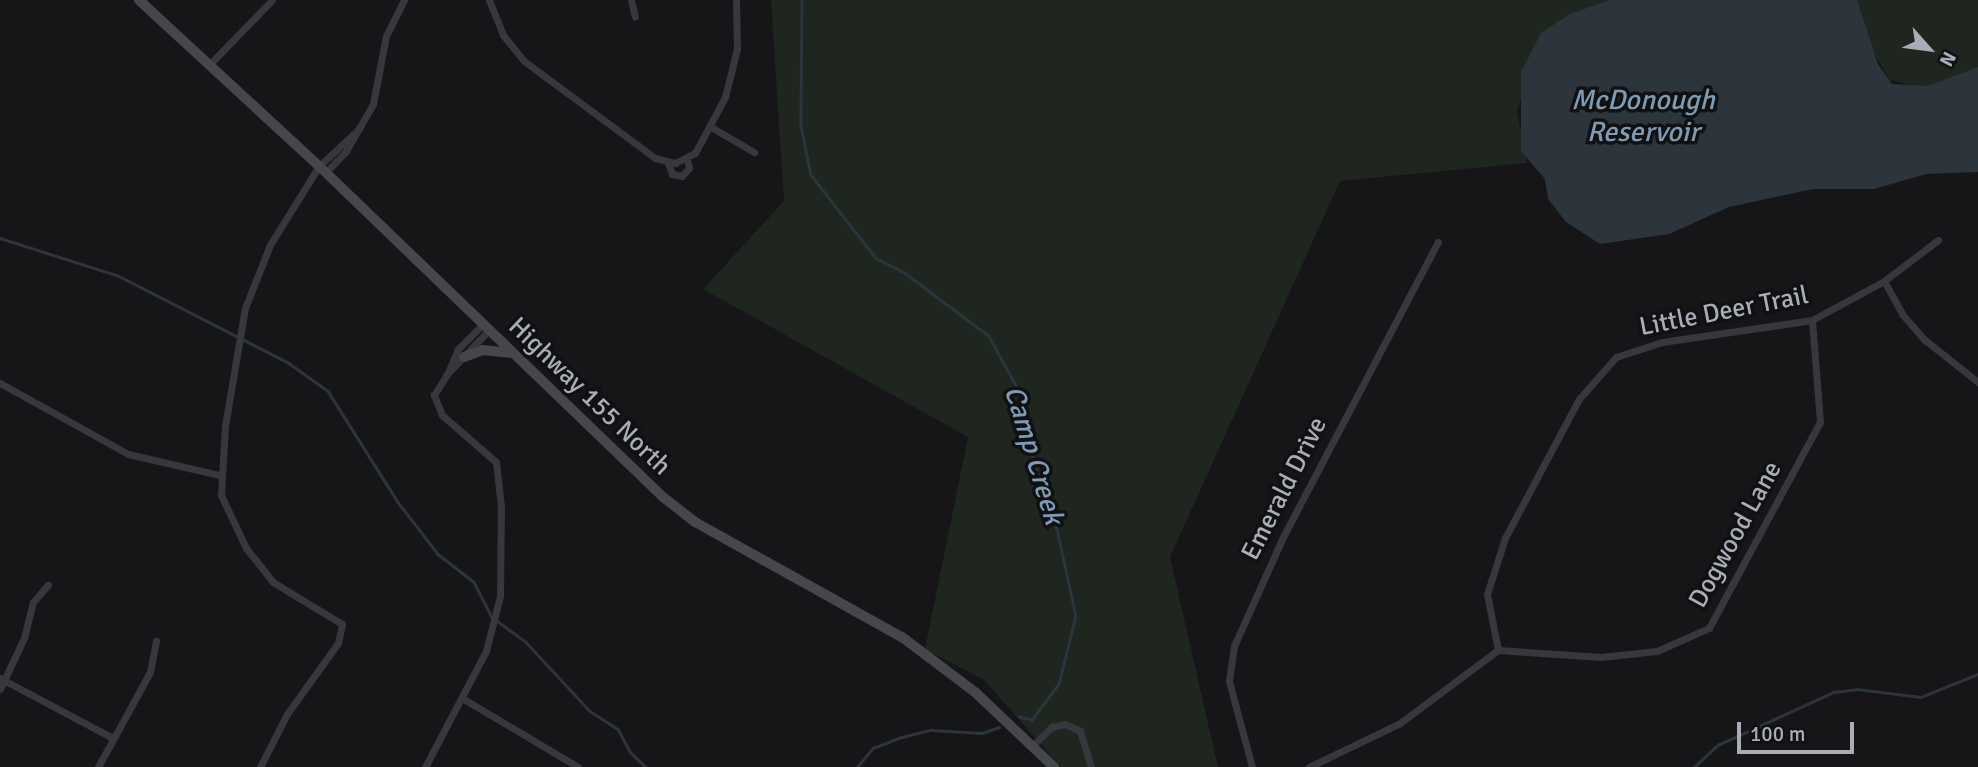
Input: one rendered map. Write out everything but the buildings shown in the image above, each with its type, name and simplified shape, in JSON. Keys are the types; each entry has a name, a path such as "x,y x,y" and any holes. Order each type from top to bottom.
{"main road":[{"name":"Highway 155 North","path":"139,0 323,169 486,327 695,522 902,637 976,693 1054,767"},
{"path":"464,357 492,349 516,355"}],"street":[{"path":"210,64 272,0"},
{"path":"260,767 287,714 338,643 342,624 291,594 260,569 221,495 219,475 237,352 251,290 270,245 323,169 359,129 375,99 386,36 404,0"},
{"path":"489,0 503,35 528,65 656,158 668,163 687,159 711,127 733,70 736,0"},
{"path":"631,0 635,17"},
{"path":"711,127 754,152"},
{"path":"668,163 672,174 682,176 689,168 687,159"},
{"name":"Little Deer Trail","path":"1498,650 1487,594 1505,538 1578,399 1616,357 1662,342 1812,320 1884,281 1938,240"},
{"name":"Emerald Drive","path":"1252,767 1228,681 1234,646 1284,535 1438,242"},
{"path":"1884,281 1902,314 1925,340 1978,382"},
{"name":"Dogwood Lane","path":"1498,650 1612,656 1657,651 1709,628 1820,422 1812,320"},
{"path":"447,373 464,357 486,327"},
{"path":"425,767 462,698 497,620 501,507 496,462 436,406 434,395 458,349 486,327"},
{"path":"0,383 128,454 219,475"},
{"path":"0,689 2,679 24,638 33,602 48,585"},
{"path":"98,767 149,672 156,641"},
{"path":"1309,767 1400,723 1498,650"},
{"path":"2,679 113,738"},
{"path":"462,698 578,767"},
{"path":"1032,746 1052,727 1065,724 1080,731 1091,767"}],"shaded area":[{"path":"771,0 1657,0 1533,61 1517,111 1527,163 1340,181 1170,557 1218,767 1061,767 984,680 925,649 968,437 703,289 784,201"},
{"path":"1853,0 1978,0 1978,76 1946,93 1890,80 1865,39"}],"water":[{"name":"McDonough Reservoir","path":"1610,0 1857,0 1878,64 1892,84 1928,86 1978,67 1978,172 1926,174 1874,189 1813,189 1729,207 1669,234 1600,244 1566,222 1548,199 1545,179 1521,151 1521,72 1541,33 1570,14"}],"waterway":[{"name":"Camp Creek","path":"802,0 801,126 811,175 876,258 905,273 989,336 1019,391 1028,444 1055,520 1076,616 1059,684 1032,720 1019,717"},
{"path":"0,238 119,276 289,363 328,391 398,502 438,554 474,582 492,617 526,642 590,711 618,729 630,752 646,767"},
{"path":"1694,767 1718,745 1834,692 1857,689 1921,697 1978,674"},
{"name":"Camp Creek","path":"857,767 873,748 902,737 931,730 982,733 999,727"}]}
